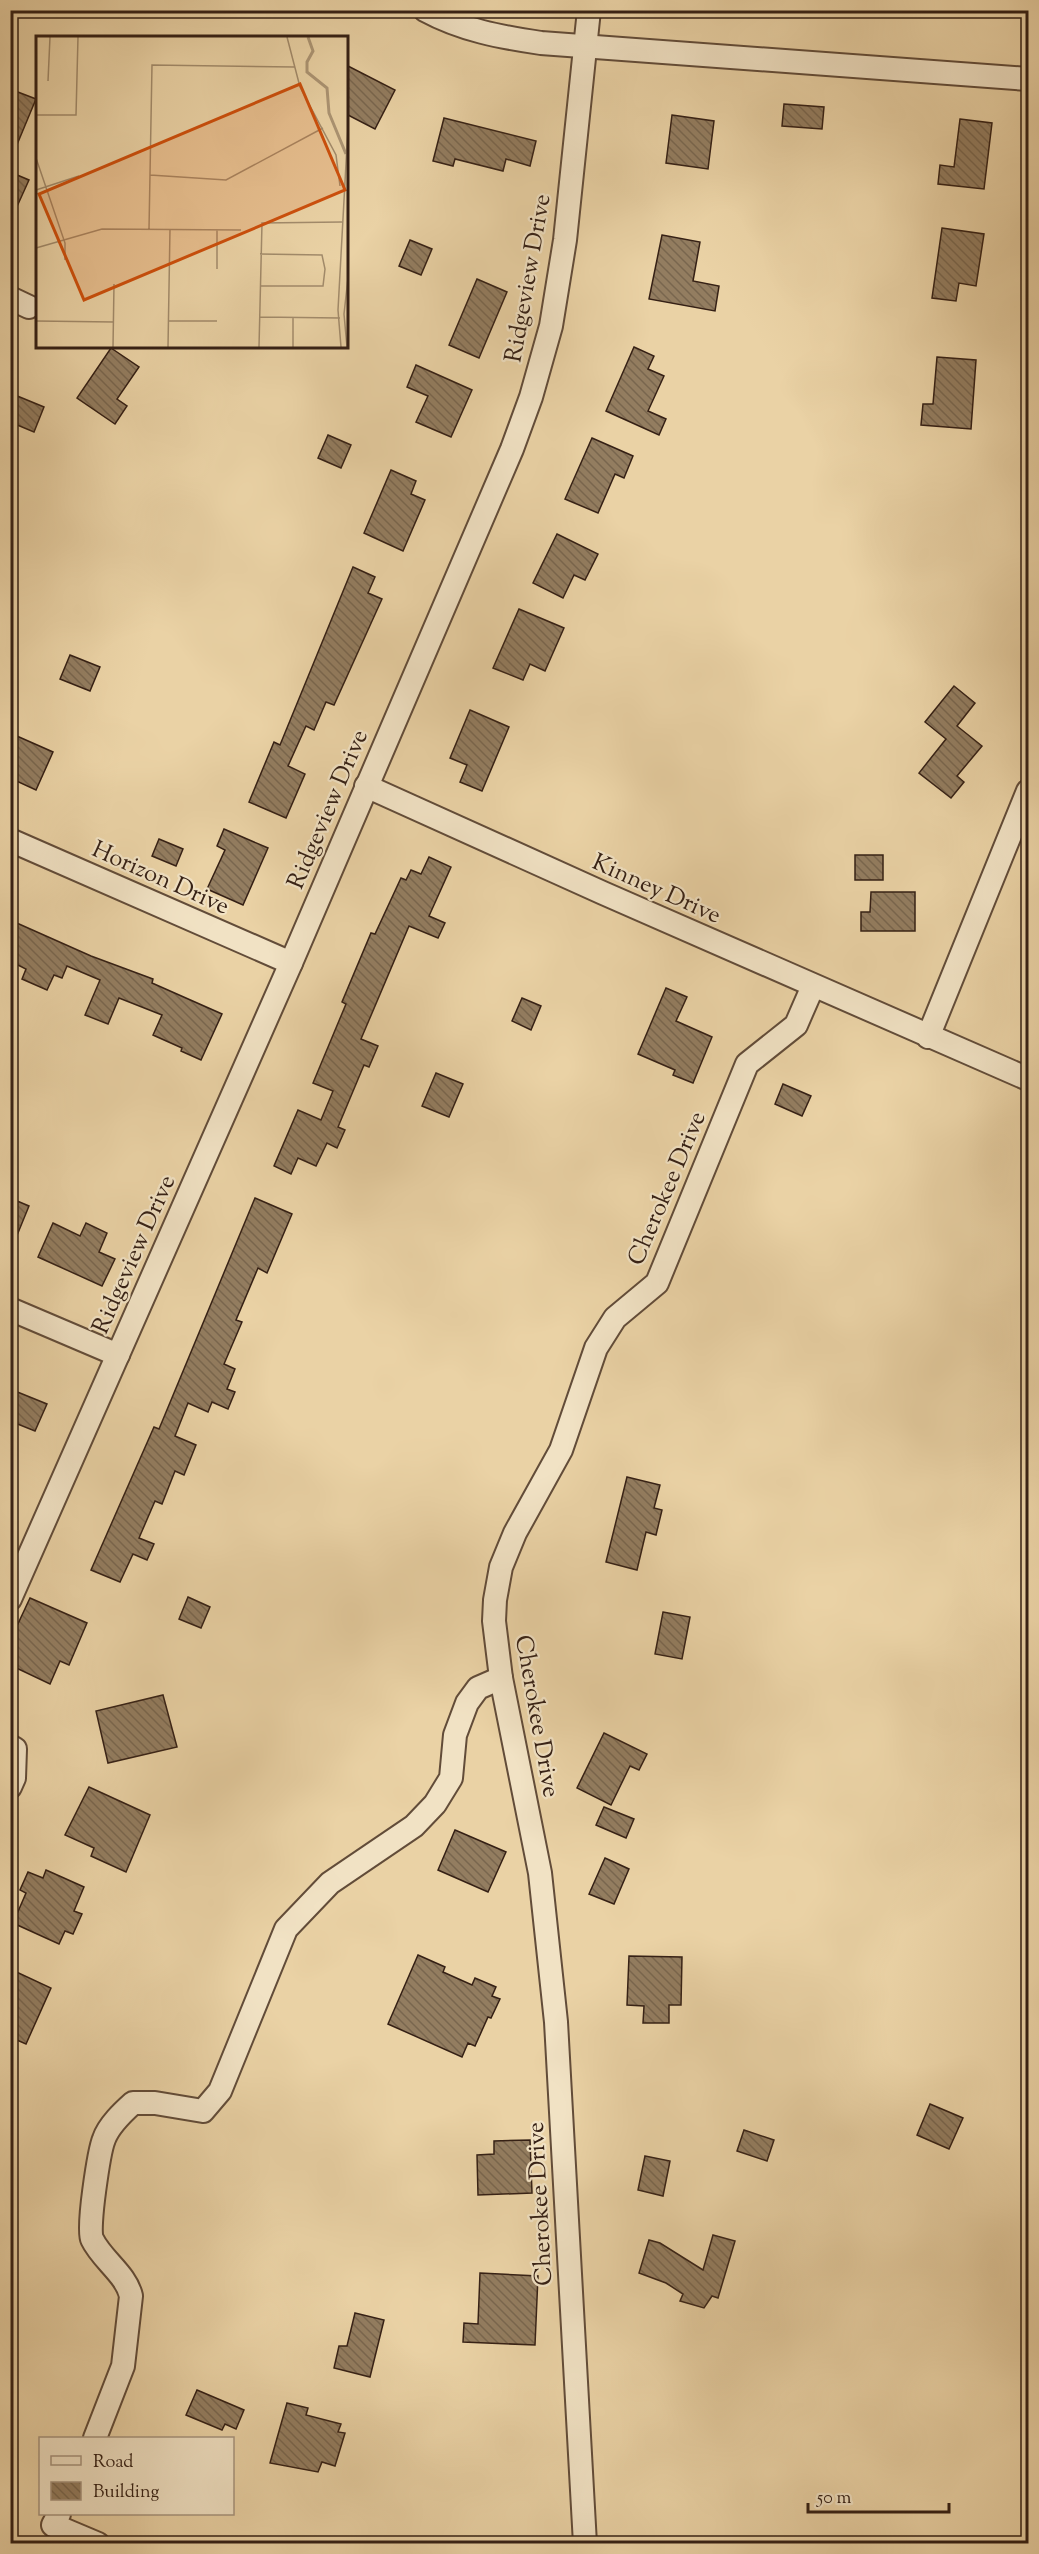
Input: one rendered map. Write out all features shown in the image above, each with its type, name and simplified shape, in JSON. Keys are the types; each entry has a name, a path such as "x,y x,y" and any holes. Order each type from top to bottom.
{"street":[{"path":"425,10 443,20 503,38 1029,79"},
{"name":"Ridgeview Drive","path":"10,1599 291,963 512,449 542,362 551,326 565,240 589,10"},
{"name":"Kinney Drive","path":"366,786 928,1037 1029,1079"},
{"path":"928,1037 1029,791"},
{"name":"Horizon Drive","path":"10,840 291,963"},
{"name":"Cherokee Drive","path":"585,2544 556,2022 540,1873 501,1678 494,1621 501,1567 515,1533 561,1450 596,1348 615,1318 657,1283 747,1064 796,1025 813,986"},
{"path":"10,1310 118,1355"},
{"path":"96,2437 123,2366 131,2296 129,2285 104,2258 90,2237 104,2138 120,2115 133,2103 155,2103 203,2110 220,2091 286,1929 330,1883 414,1826 435,1804 451,1778 455,1735 467,1703 478,1688 501,1678"},
{"path":"10,1746 15,1749 14,1778 10,1787"},
{"path":"56,2519 98,2544"}],"building":[{"path":"348,66 395,90 375,129 348,115"},
{"path":"10,89 36,99 11,159 10,159"},
{"path":"784,104 824,107 822,129 782,126"},
{"path":"672,115 714,121 708,169 666,163"},
{"path":"444,118 536,141 530,166 506,159 503,171 455,159 453,166 433,161"},
{"path":"960,119 992,123 984,189 938,184 940,165 954,167"},
{"path":"10,172 29,180 10,222"},
{"path":"942,228 984,234 976,286 959,283 956,301 932,298"},
{"path":"662,235 700,242 693,281 719,286 715,311 649,299"},
{"path":"410,240 432,249 421,275 399,266"},
{"path":"477,279 507,292 479,358 449,345"},
{"path":"634,347 654,356 648,369 664,376 648,411 666,419 659,435 606,411"},
{"path":"111,348 139,367 117,399 127,406 115,424 77,398"},
{"path":"937,357 976,360 971,429 921,425 923,404 933,404"},
{"path":"416,365 472,390 451,437 416,422 428,396 407,387"},
{"path":"10,393 44,407 34,432 10,422"},
{"path":"328,435 351,445 341,468 318,458"},
{"path":"592,438 633,456 624,478 615,474 598,513 565,499"},
{"path":"391,470 416,481 411,494 425,500 403,551 364,533"},
{"path":"557,534 598,554 585,580 574,575 563,598 533,583"},
{"path":"353,567 375,577 368,593 382,599 334,705 326,702 314,730 306,726 288,766 305,774 286,818 249,802 274,742 280,745"},
{"path":"519,609 564,628 545,671 530,664 523,680 493,668"},
{"path":"70,655 100,667 90,691 60,679"},
{"path":"954,686 975,703 957,726 982,746 957,776 964,782 951,798 919,773 946,739 925,722"},
{"path":"470,710 509,727 482,791 460,782 467,765 450,758"},
{"path":"10,733 53,752 36,790 10,778"},
{"path":"224,829 268,848 243,905 207,889 225,850 217,846"},
{"path":"159,839 183,849 176,866 152,856"},
{"path":"855,855 883,855 883,880 855,880"},
{"path":"429,857 451,867 429,916 445,923 438,938 409,926 361,1039 378,1046 369,1067 364,1065 338,1127 345,1130 337,1148 327,1143 316,1166 298,1158 291,1174 274,1166 298,1110 321,1120 333,1091 313,1083 346,1004 342,1002 371,933 375,934 401,878 406,880 411,870 421,874"},
{"path":"871,892 915,892 915,931 861,931 861,912 870,912"},
{"path":"10,920 91,956 153,979 152,983 222,1014 201,1060 181,1051 182,1048 153,1035 162,1015 119,998 108,1024 85,1015 100,980 67,966 62,978 54,975 47,990 22,979 26,969 12,962 15,953 10,951"},
{"path":"666,988 687,997 676,1021 712,1037 693,1083 673,1075 675,1070 638,1054"},
{"path":"522,998 541,1006 531,1030 512,1021"},
{"path":"436,1073 463,1084 449,1117 422,1106"},
{"path":"783,1084 811,1096 802,1116 775,1104"},
{"path":"10,1198 29,1206 11,1250 10,1250"},
{"path":"255,1198 292,1214 267,1273 258,1268 236,1320 242,1322 224,1364 235,1369 227,1389 235,1392 228,1409 212,1402 208,1412 188,1403 175,1436 196,1445 184,1475 175,1471 162,1504 155,1501 139,1538 154,1544 147,1560 133,1554 120,1582 91,1570 154,1427 159,1429"},
{"path":"53,1223 80,1236 86,1223 107,1233 99,1252 115,1259 102,1286 38,1257"},
{"path":"10,1389 47,1404 35,1431 10,1421"},
{"path":"627,1477 660,1485 654,1508 662,1510 656,1535 646,1532 637,1570 606,1562"},
{"path":"188,1597 210,1607 201,1628 179,1619"},
{"path":"30,1598 87,1623 69,1665 60,1661 50,1684 10,1665 10,1641"},
{"path":"663,1612 690,1617 682,1659 655,1654"},
{"path":"163,1695 177,1747 108,1763 96,1711"},
{"path":"604,1733 647,1754 639,1770 630,1766 611,1805 577,1788"},
{"path":"89,1787 150,1815 126,1872 91,1856 94,1848 65,1835"},
{"path":"604,1807 634,1819 626,1838 596,1825"},
{"path":"455,1830 506,1852 488,1892 438,1870"},
{"path":"605,1858 629,1869 614,1904 589,1894"},
{"path":"46,1870 84,1887 74,1911 82,1914 73,1934 65,1931 59,1944 13,1923 26,1893 20,1890 28,1872 43,1878"},
{"path":"418,1955 445,1967 443,1972 472,1985 475,1978 496,1987 492,1996 500,1999 491,2018 488,2017 475,2046 468,2043 462,2057 388,2024"},
{"path":"629,1956 682,1957 681,2005 669,2005 669,2023 643,2023 644,2006 627,2005"},
{"path":"10,1969 51,1988 26,2044 10,2037"},
{"path":"930,2104 963,2118 949,2149 917,2135"},
{"path":"744,2130 774,2140 767,2161 737,2151"},
{"path":"530,2140 532,2193 478,2195 477,2155 494,2154 494,2141"},
{"path":"645,2156 670,2161 663,2196 638,2190"},
{"path":"713,2235 735,2241 718,2298 712,2296 704,2308 680,2301 683,2294 666,2283 639,2273 649,2240 660,2243 703,2270"},
{"path":"480,2273 538,2276 535,2345 463,2342 464,2323 478,2324"},
{"path":"355,2313 384,2320 370,2377 334,2368 339,2346 347,2346"},
{"path":"197,2390 244,2410 236,2429 225,2424 222,2430 186,2415"},
{"path":"287,2403 308,2408 306,2415 341,2424 338,2432 345,2433 335,2466 322,2462 318,2472 270,2463"}]}
